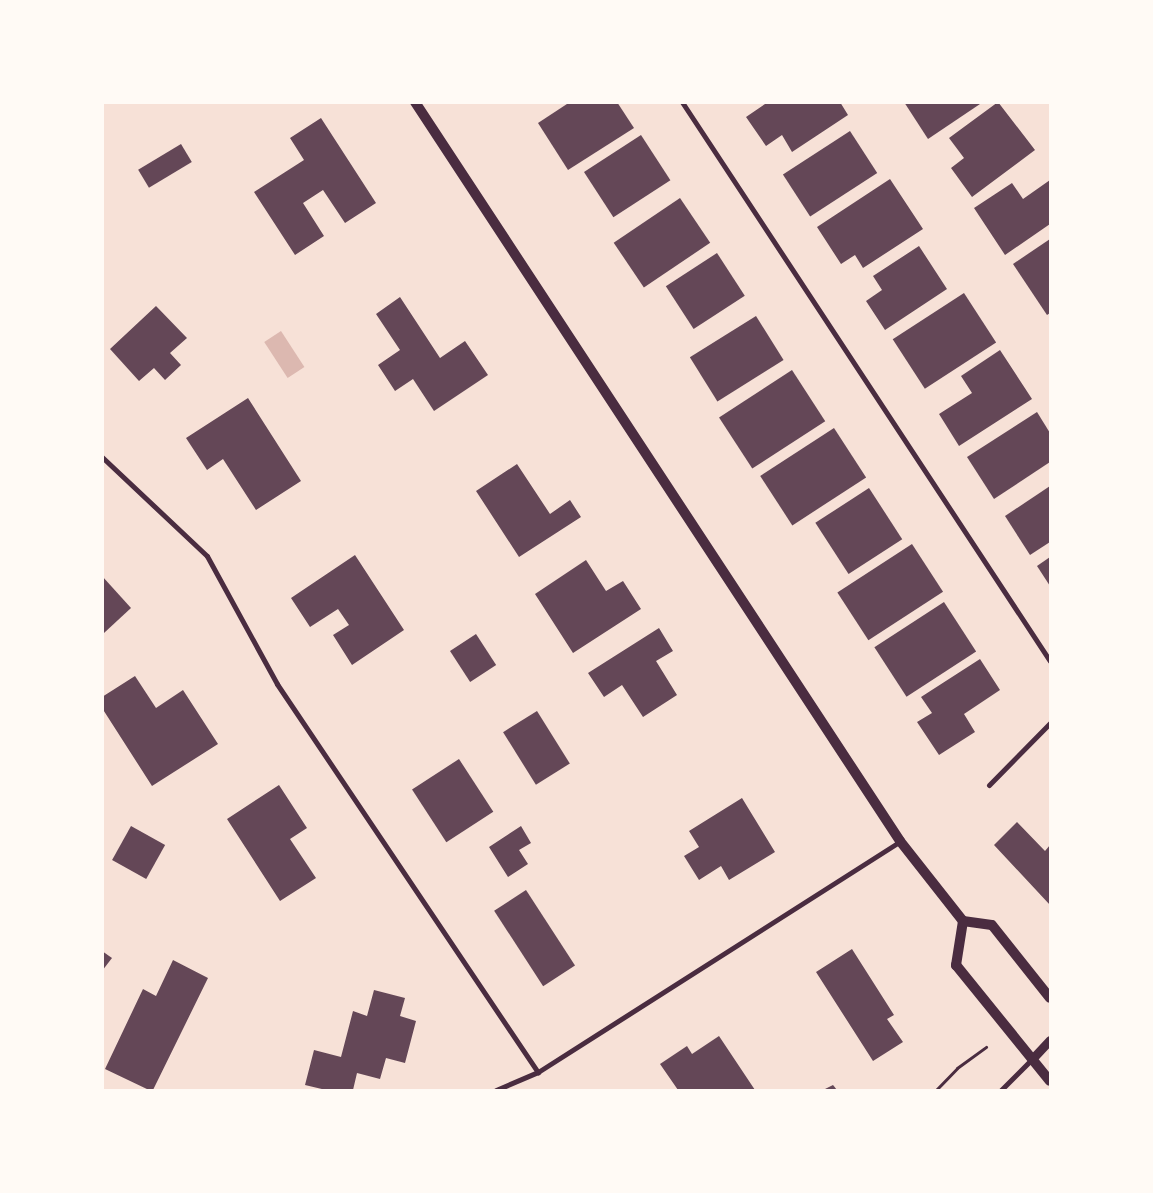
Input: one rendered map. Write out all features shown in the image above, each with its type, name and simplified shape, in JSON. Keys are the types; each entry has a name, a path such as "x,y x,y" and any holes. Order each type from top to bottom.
{"main road":[{"path":"415,102 900,840 964,921 992,925 1050,998"},
{"path":"964,921 956,965 1050,1081"}],"street":[{"path":"682,102 1050,660"},
{"path":"102,457 207,556 277,684 538,1072"},
{"path":"989,785 1050,723"},
{"path":"496,1090 538,1072 900,840"},
{"path":"1001,1090 1050,1040"}],"path":[{"path":"936,1090 957,1068 986,1047"}],"shaded area":[{"path":"281,331 304,367 288,378 264,342"}],"building":[{"path":"570,102 617,102 634,128 568,170 538,123"},
{"path":"768,102 840,102 848,115 792,152 782,135 766,146 746,117"},
{"path":"904,102 983,102 928,139"},
{"path":"998,102 1035,150 972,197 951,168 964,158 949,138"},
{"path":"321,118 376,203 345,223 323,190 303,203 324,236 295,255 254,192 304,160 290,138"},
{"path":"850,131 877,173 810,217 783,175"},
{"path":"641,135 670,180 613,217 584,172"},
{"path":"181,144 192,162 149,188 138,170"},
{"path":"890,179 923,229 863,268 855,255 841,264 817,227"},
{"path":"1050,180 1050,224 1005,255 974,208 1012,183 1023,199"},
{"path":"680,198 710,243 644,288 614,243"},
{"path":"1050,239 1050,313 1047,315 1013,264"},
{"path":"919,246 947,289 885,330 866,301 882,290 873,276"},
{"path":"717,253 745,296 694,329 666,286"},
{"path":"964,293 996,342 925,389 893,339"},
{"path":"400,297 440,358 465,341 488,375 434,411 413,379 395,391 378,365 400,350 376,314"},
{"path":"156,306 187,338 170,353 181,365 165,380 154,368 139,381 110,349"},
{"path":"756,316 784,360 717,401 690,357"},
{"path":"1000,350 1032,399 959,446 939,414 972,393 961,376"},
{"path":"792,370 825,421 752,469 719,417"},
{"path":"248,398 301,481 256,510 223,459 207,470 186,438"},
{"path":"1037,412 1050,433 1050,462 994,499 967,457"},
{"path":"834,428 866,477 792,525 760,476"},
{"path":"517,464 550,514 570,500 581,517 519,557 476,491"},
{"path":"1050,486 1050,542 1030,555 1005,516"},
{"path":"869,488 902,539 849,574 815,523"},
{"path":"912,544 943,592 868,640 837,592"},
{"path":"355,555 404,630 352,665 333,635 349,625 338,609 310,627 291,598"},
{"path":"1050,557 1050,586 1037,566"},
{"path":"586,560 606,591 623,581 641,609 573,653 535,594"},
{"path":"102,576 131,608 104,633 102,631"},
{"path":"944,602 976,651 907,697 874,647"},
{"path":"659,628 673,651 656,661 677,695 643,717 622,685 604,697 588,673"},
{"path":"476,634 496,665 470,682 450,651"},
{"path":"980,659 1000,690 964,714 975,732 939,755 917,722 932,713 921,697"},
{"path":"135,676 156,708 183,690 218,744 152,786 102,708 102,697"},
{"path":"537,711 570,764 536,785 503,732"},
{"path":"459,759 493,812 446,842 412,789"},
{"path":"279,785 307,828 290,839 316,878 280,901 227,819"},
{"path":"742,798 775,852 729,880 721,866 699,880 684,856 699,847 689,831"},
{"path":"1017,822 1045,851 1050,845 1050,905 994,845"},
{"path":"131,826 165,845 146,879 112,860"},
{"path":"521,826 531,843 519,850 528,864 508,877 489,847"},
{"path":"526,890 575,965 543,986 494,911"},
{"path":"852,949 894,1015 887,1019 903,1042 873,1061 816,972"},
{"path":"102,951 112,958 102,971"},
{"path":"173,960 208,978 153,1090 149,1090 105,1069 143,989 156,996"},
{"path":"374,990 405,998 400,1016 416,1021 405,1063 386,1058 380,1079 357,1073 353,1090 326,1090 305,1085 314,1050 341,1057 353,1011 367,1016"},
{"path":"719,1036 755,1090 678,1090 660,1064 687,1046 692,1054"},
{"path":"833,1085 837,1090 823,1090"}]}
